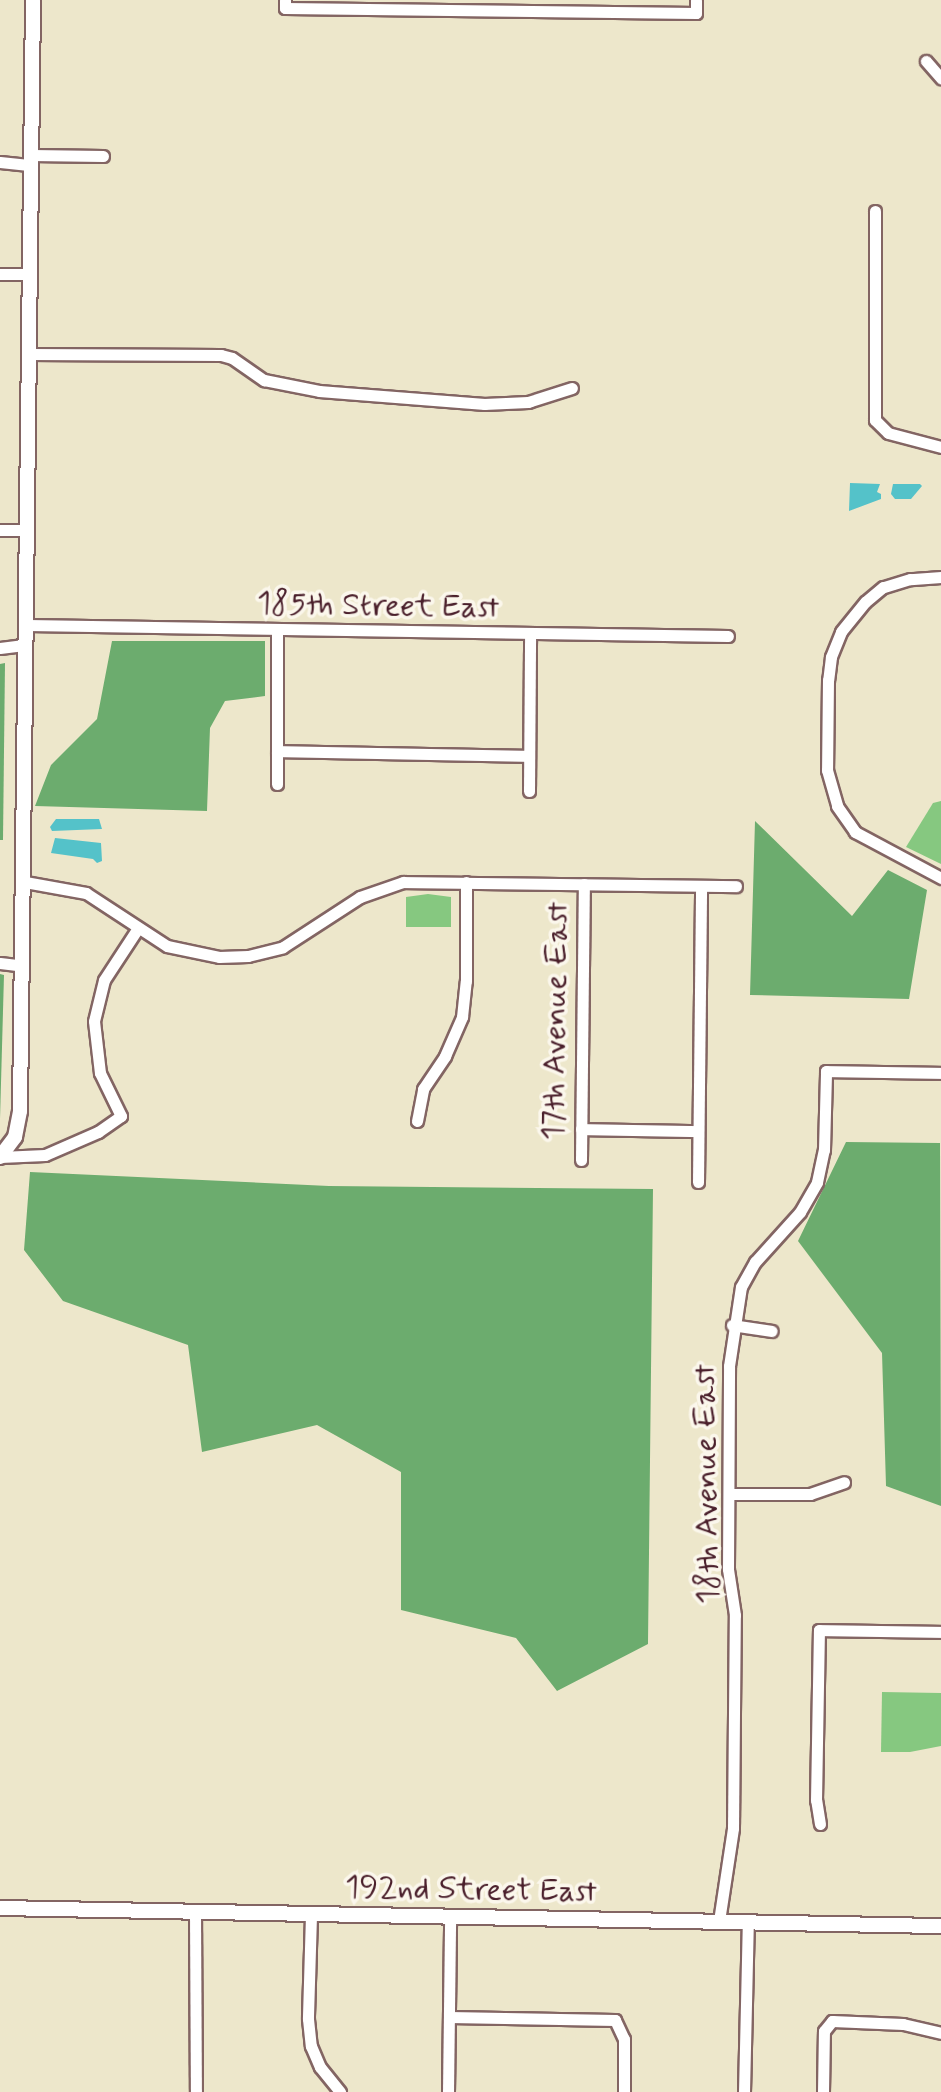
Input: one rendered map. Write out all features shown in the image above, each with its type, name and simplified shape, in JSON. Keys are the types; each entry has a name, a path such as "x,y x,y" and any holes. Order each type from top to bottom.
{"street":[{"path":"0,1157 12,1144 19,1119 25,882 33,0"},
{"path":"285,4 696,6"},
{"path":"926,61 941,78"},
{"path":"0,162 103,156"},
{"path":"875,211 873,413 883,429 902,438 941,447"},
{"path":"0,274 30,274"},
{"path":"29,354 221,355 232,358 264,380 319,391 484,404 528,402 572,388"},
{"path":"0,530 28,530"},
{"path":"941,577 910,579 883,587 865,602 841,632 831,657 827,770 837,806 855,832 941,878"},
{"name":"185th Street East","path":"27,625 728,636"},
{"path":"277,629 277,784"},
{"path":"529,791 530,635"},
{"path":"0,648 26,645"},
{"path":"277,751 529,756"},
{"path":"25,882 86,893 138,928 180,950 219,957 248,956 283,947 360,897 403,882 736,886"},
{"path":"417,1121 423,1089 445,1056 462,1017 466,981 466,882"},
{"name":"17th Avenue East","path":"581,1160 584,884"},
{"path":"698,1182 701,886"},
{"path":"0,1157 45,1155 98,1132 121,1116 100,1073 94,1021 104,980 138,928"},
{"path":"0,963 23,966"},
{"name":"18th Avenue East","path":"719,1921 733,1828 735,1615 728,1569 729,1494 732,1325 741,1287 755,1262 800,1212 817,1182 824,1150 826,1071 941,1073"},
{"path":"581,1129 698,1131"},
{"path":"732,1325 772,1331"},
{"path":"729,1494 810,1494 844,1482"},
{"path":"820,1824 816,1800 819,1630 941,1632"},
{"name":"192nd Street East","path":"0,1908 941,1926"},
{"path":"195,1913 196,2092"},
{"path":"311,1915 308,2019 311,2046 320,2067 338,2091"},
{"path":"448,2092 450,1918"},
{"path":"744,2092 748,1922"},
{"path":"449,2017 604,2017 620,2025 624,2039 624,2092"},
{"path":"823,2092 824,2031 832,2021 903,2024 941,2033"}],"green space":[{"path":"112,641 265,641 265,696 225,701 210,728 207,811 35,806 51,765 97,719"},
{"path":"5,663 3,840 0,840 0,664"},
{"path":"941,801 941,864 906,847 933,803"},
{"path":"755,821 852,916 888,870 927,890 909,999 750,995"},
{"path":"428,894 451,897 451,927 406,927 406,897"},
{"path":"0,974 4,975 0,1119"},
{"path":"846,1142 940,1143 941,1506 886,1486 882,1353 798,1241"},
{"path":"30,1172 329,1186 653,1189 648,1644 557,1691 516,1638 401,1610 401,1472 317,1425 202,1452 188,1345 63,1301 24,1250"},
{"path":"882,1692 941,1693 941,1746 910,1752 881,1752"}],"water":[{"path":"850,483 880,484 877,492 881,494 881,499 849,511"},
{"path":"893,484 922,486 911,499 895,499 891,494"},
{"path":"56,819 99,819 102,829 52,831 50,827"},
{"path":"55,838 101,843 102,861 97,863 93,859 51,853"}]}
